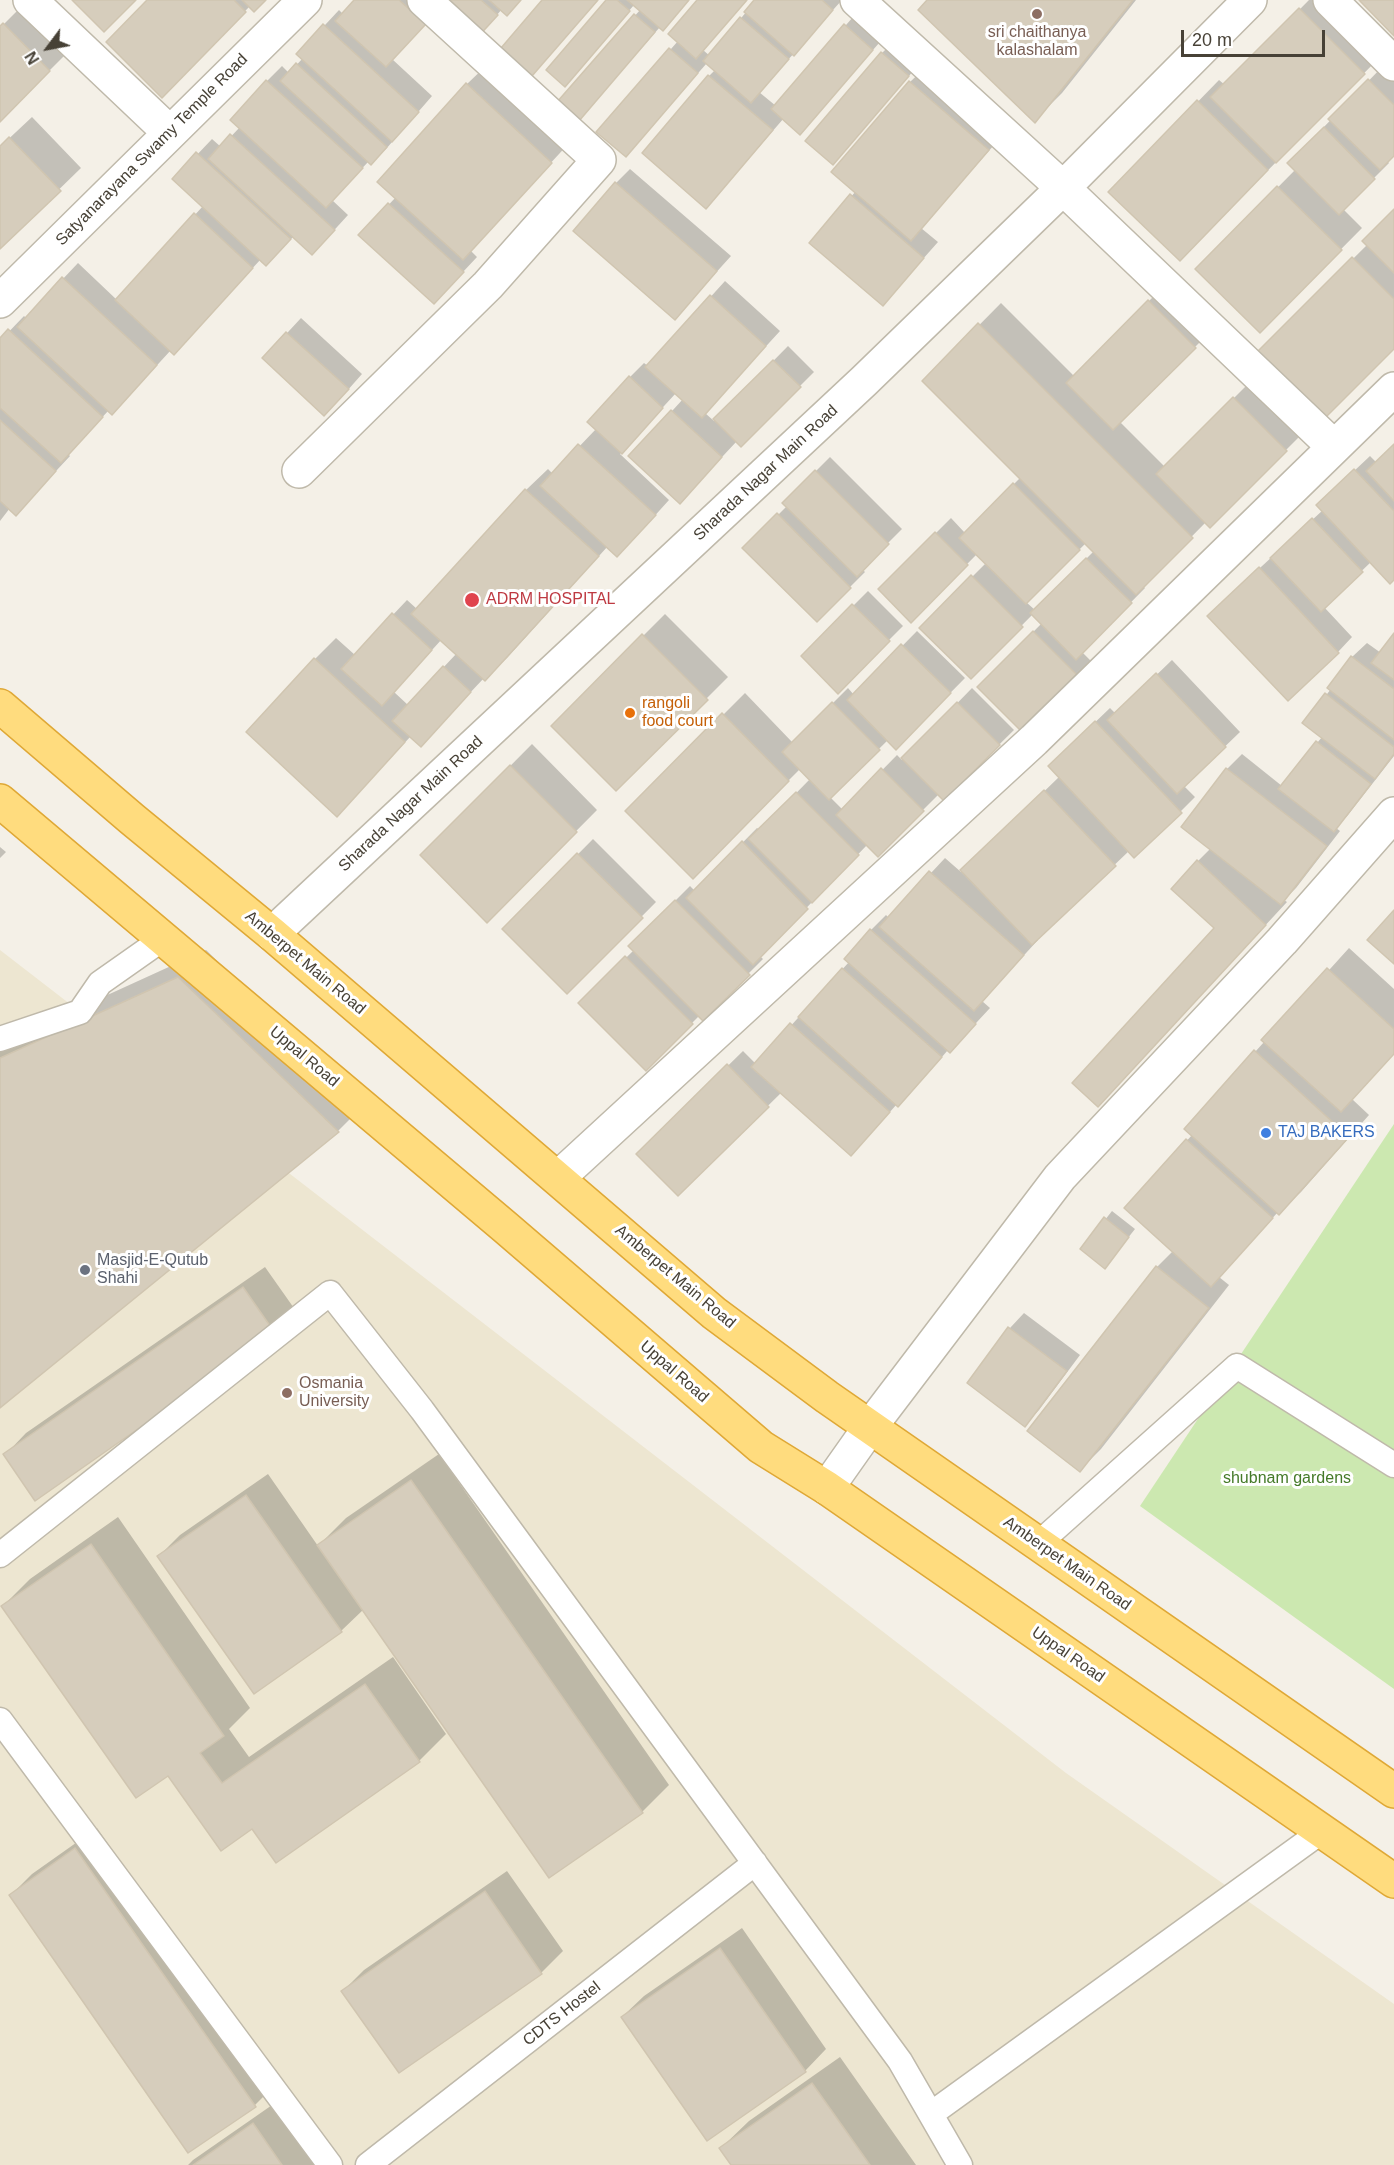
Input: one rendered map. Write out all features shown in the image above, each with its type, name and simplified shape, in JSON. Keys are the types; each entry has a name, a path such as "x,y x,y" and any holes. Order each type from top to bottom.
{"highway":[{"name":"Amberpet Main Road","path":"0,706 132,819 272,934 714,1313 870,1427 1394,1791"},
{"name":"Uppal Road","path":"0,801 761,1447 826,1488 1394,1881"}],"street":[{"path":"30,0 169,132"},
{"name":"Satyanarayana Swamy Temple Road","path":"0,301 305,0"},
{"path":"299,471 488,285 599,160 424,0"},
{"path":"857,0 1063,188 1334,447"},
{"name":"Sharada Nagar Main Road","path":"272,934 864,381 1063,188 1250,0"},
{"path":"1330,0 1394,64"},
{"path":"558,1178 1034,740 1394,389"},
{"path":"826,1488 1060,1178 1282,941 1394,814"}],"lane":[{"path":"0,1039 80,1012 100,983 164,938"},
{"path":"0,1555 330,1293 422,1410 900,2061 960,2165"},
{"path":"1038,1544 1237,1366 1394,1465"},
{"path":"0,1720 330,2165"},
{"path":"931,2114 1322,1832"},
{"name":"CDTS Hostel","path":"368,2165 755,1863"}],"shaded area":[{"name":"Osmania University","path":"0,950 1066,1773 1394,2004 1394,2165 0,2165"}],"green space":[{"name":"shubnam gardens","path":"1394,1124 1394,1689 1140,1506"}],"building":[{"path":"72,0 136,0 104,32"},
{"path":"147,0 234,0 246,12 162,98 106,42"},
{"path":"242,0 266,0 254,12"},
{"path":"354,0 399,0 426,24 386,67 335,21"},
{"path":"431,0 481,0 498,15 476,39"},
{"path":"489,0 521,0 507,16"},
{"path":"542,0 598,0 532,76 501,48"},
{"path":"606,0 617,0 630,11 565,87 546,70"},
{"path":"627,0 689,0 663,31"},
{"path":"697,0 747,0 696,59 668,34"},
{"path":"754,0 822,0 833,10 794,56 744,12"},
{"path":"927,0 1133,0 1035,123 918,10"},
{"path":"1359,0 1394,0 1394,36"},
{"path":"1299,8 1365,74 1276,163 1210,97"},
{"path":"634,14 655,32 579,121 557,102"},
{"path":"740,17 789,59 751,103 703,61"},
{"path":"3,23 50,71 0,122 0,26"},
{"path":"323,24 419,112 392,142 296,54"},
{"path":"844,24 873,50 800,135 771,109"},
{"path":"669,48 698,73 626,157 596,132"},
{"path":"881,52 909,76 833,165 805,141"},
{"path":"296,63 387,147 371,165 280,81"},
{"path":"708,75 773,130 706,209 642,153"},
{"path":"1368,79 1394,105 1394,156 1380,170 1328,119"},
{"path":"266,80 363,168 326,208 230,120"},
{"path":"909,81 989,150 911,241 831,172"},
{"path":"466,83 552,163 463,260 377,182"},
{"path":"1197,100 1268,170 1180,261 1108,192"},
{"path":"1324,127 1375,179 1339,215 1287,163"},
{"path":"230,134 335,230 312,255 208,159"},
{"path":"9,137 61,191 0,249 0,146"},
{"path":"196,152 291,239 266,266 172,179"},
{"path":"615,182 717,271 675,320 573,231"},
{"path":"1277,186 1342,250 1260,333 1195,269"},
{"path":"850,194 924,258 883,306 809,243"},
{"path":"388,203 464,272 434,304 358,235"},
{"path":"1394,209 1394,273 1362,241"},
{"path":"194,213 253,268 174,355 115,300"},
{"path":"1352,257 1394,299 1394,349 1325,418 1258,351"},
{"path":"62,277 157,365 112,415 17,327"},
{"path":"710,295 766,346 702,418 645,367"},
{"path":"1148,300 1196,348 1113,430 1066,383"},
{"path":"978,323 1193,538 1136,595 922,381"},
{"path":"8,329 103,417 61,463 0,408 0,338"},
{"path":"286,332 349,389 324,416 262,358"},
{"path":"773,360 801,387 741,447 713,419"},
{"path":"629,376 663,408 622,454 587,422"},
{"path":"1233,397 1287,451 1210,528 1156,474"},
{"path":"671,410 722,457 680,504 628,456"},
{"path":"0,420 56,471 16,516 0,501"},
{"path":"578,444 656,515 617,557 540,486"},
{"path":"1394,444 1394,501 1366,471"},
{"path":"1354,469 1394,511 1394,580 1390,584 1316,505"},
{"path":"815,470 889,544 857,577 782,503"},
{"path":"1013,483 1080,550 1026,604 959,538"},
{"path":"525,489 599,556 485,681 411,614"},
{"path":"777,513 851,588 817,622 742,548"},
{"path":"1312,518 1363,572 1321,612 1270,558"},
{"path":"935,532 968,565 911,623 878,589"},
{"path":"1086,558 1132,603 1076,660 1030,613"},
{"path":"1259,567 1339,653 1288,701 1207,616"},
{"path":"971,575 1023,627 971,679 919,628"},
{"path":"852,604 890,641 838,694 801,656"},
{"path":"392,613 432,650 382,706 341,669"},
{"path":"1033,631 1081,679 1025,735 977,687"},
{"path":"1394,633 1394,680 1371,663"},
{"name":"rangoli food court","path":"642,634 708,700 616,791 551,726"},
{"path":"901,644 951,693 896,750 847,700"},
{"path":"1351,656 1394,689 1394,740 1327,688"},
{"path":"314,658 405,742 337,817 246,732"},
{"path":"443,666 471,692 421,747 392,721"},
{"path":"1156,673 1226,747 1177,794 1107,720"},
{"path":"1325,693 1394,747 1394,754 1375,779 1302,723"},
{"path":"832,702 880,750 829,800 782,752"},
{"path":"957,702 1000,745 944,801 901,758"},
{"path":"722,713 789,781 693,879 625,811"},
{"path":"1095,721 1182,813 1134,858 1048,766"},
{"path":"1316,741 1371,784 1334,832 1278,789"},
{"path":"510,765 577,832 487,923 420,855"},
{"path":"881,768 924,811 878,857 836,815"},
{"path":"1226,768 1327,846 1281,905 1181,827"},
{"path":"1044,790 1116,866 1032,945 960,870"},
{"path":"796,792 859,855 812,903 748,839"},
{"path":"742,841 808,909 753,965 686,898"},
{"path":"577,853 643,918 567,994 502,929"},
{"path":"1197,860 1266,925 1098,1107 1072,1083 1214,928 1171,889"},
{"path":"929,871 1024,955 974,1011 879,927"},
{"path":"675,900 750,975 703,1021 628,946"},
{"path":"1394,910 1394,964 1367,940"},
{"path":"870,929 976,1024 950,1053 844,959"},
{"path":"625,956 693,1024 646,1071 578,1003"},
{"path":"842,968 942,1057 898,1107 798,1017"},
{"path":"1327,968 1394,1029 1394,1054 1341,1112 1261,1040"},
{"name":"Masjid-E-Qutub Shahi","path":"178,977 339,1132 0,1408 0,1058"},
{"path":"790,1023 890,1112 851,1156 751,1067"},
{"name":"TAJ BAKERS","path":"1254,1050 1349,1137 1279,1215 1184,1129"},
{"path":"727,1064 769,1107 678,1196 636,1154"},
{"path":"1186,1139 1273,1218 1211,1287 1124,1208"},
{"path":"1104,1217 1129,1237 1105,1269 1080,1249"},
{"path":"1156,1266 1209,1308 1080,1472 1027,1431"},
{"path":"243,1287 275,1333 35,1501 3,1454"},
{"path":"1008,1327 1067,1371 1025,1427 967,1383"},
{"path":"411,1480 643,1813 549,1878 317,1545"},
{"path":"246,1495 342,1632 254,1694 157,1556"},
{"path":"91,1544 224,1736 200,1753 222,1783 365,1684 420,1762 276,1863 252,1829 221,1851 168,1776 136,1798 1,1606"},
{"path":"75,1848 256,2107 188,2153 9,1895"},
{"path":"485,1891 542,1974 399,2073 341,1991"},
{"path":"720,1948 806,2072 707,2141 621,2017"},
{"path":"812,2083 870,2165 731,2165 719,2148"},
{"path":"253,2123 282,2165 193,2165"}],"place":[{"name":"sri chaithanya kalashalam","path":"1037,14"},
{"name":"ADRM HOSPITAL","path":"472,600"},
{"name":"rangoli food court","path":"630,713"},
{"name":"TAJ BAKERS","path":"1266,1133"},
{"name":"Masjid-E-Qutub Shahi","path":"85,1270"},
{"name":"Osmania University","path":"287,1393"}]}
